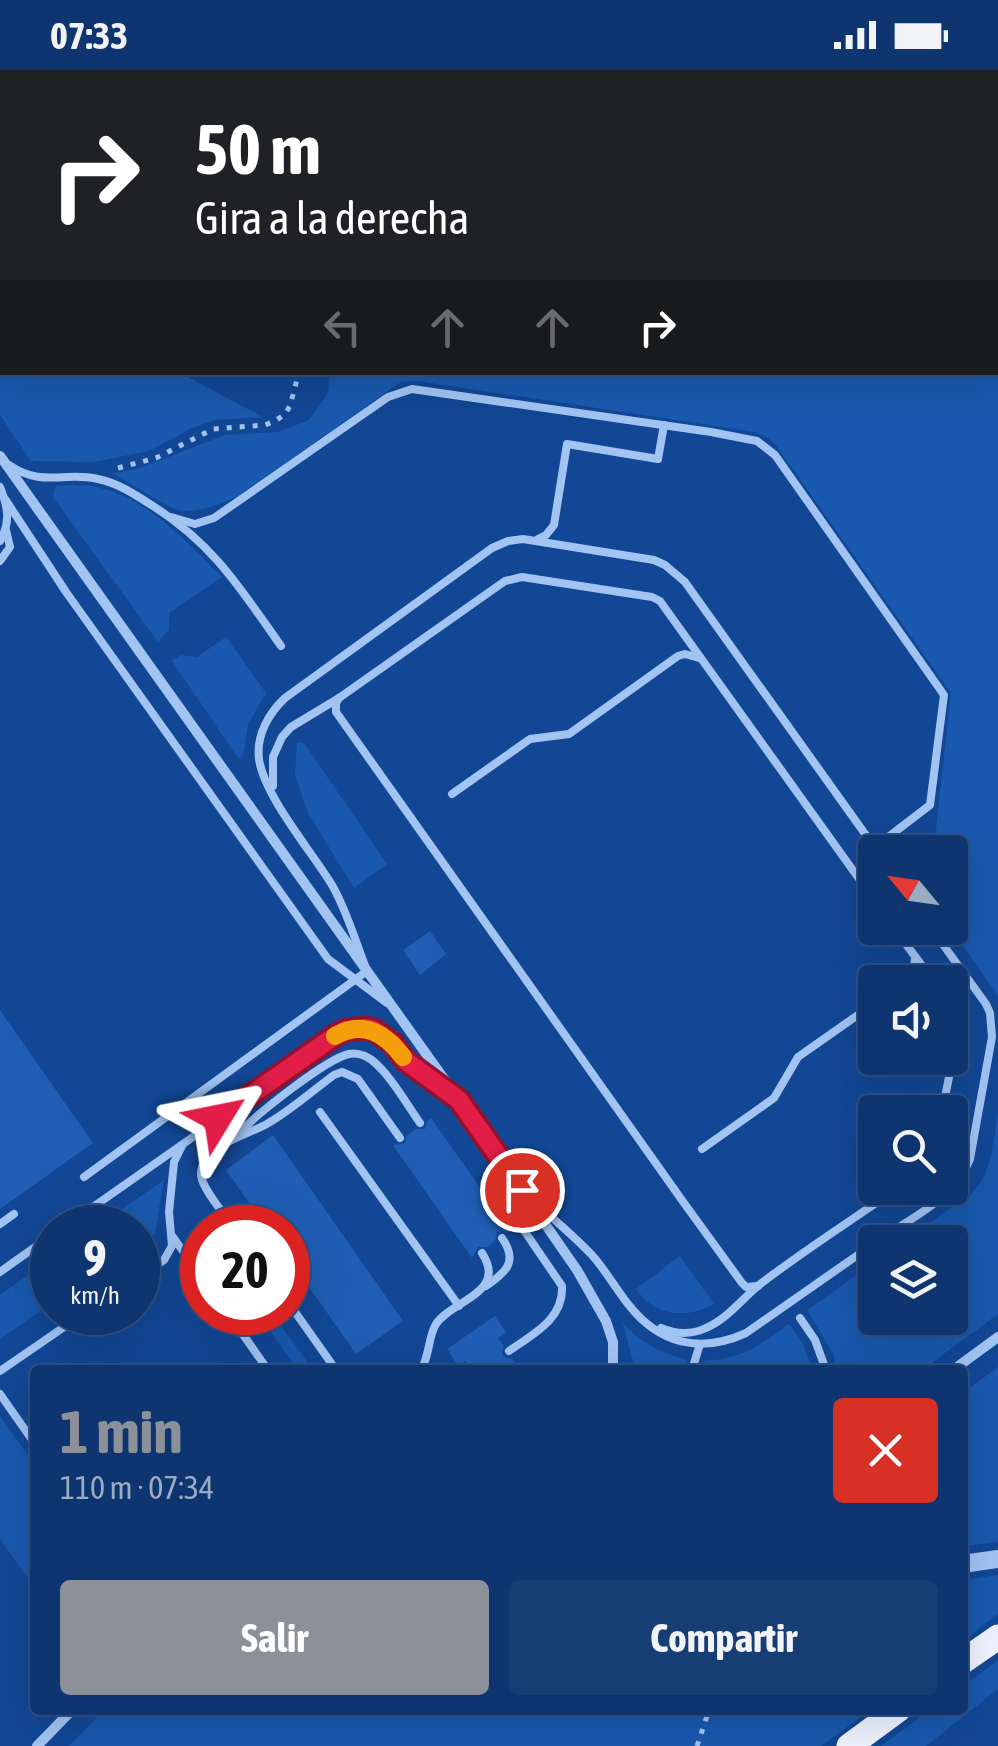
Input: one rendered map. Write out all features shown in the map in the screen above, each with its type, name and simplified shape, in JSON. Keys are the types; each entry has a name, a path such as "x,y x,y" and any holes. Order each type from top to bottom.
{"main road":[{"path":"968,1658 998,1637"},
{"path":"849,1746 891,1715"}],"street":[{"path":"1,457 577,1270 606,1321 613,1342 612,1365"},
{"path":"960,1365 998,1336"},
{"path":"968,1563 998,1560"},
{"path":"37,1746 67,1715"}],"lane":[{"path":"84,1177 367,971 334,889 263,774 258,756 262,730 277,706 492,548 508,541 532,540 654,560 676,572 872,840 882,840 911,822 930,804 938,750 944,696 775,455 747,438 412,388 388,398 214,518 195,524 171,517"},
{"path":"532,540 546,535 554,525 566,444 658,459 664,425"},
{"path":"1,457 32,477 86,477 117,484 171,517 222,562 281,646"},
{"path":"0,487 8,510 6,530 10,547 0,561"},
{"path":"5,499 66,592 328,959 394,1009"},
{"path":"0,542 6,530"},
{"path":"276,799 272,767 282,737 304,718 514,577 657,598 858,876"},
{"path":"452,794 530,739 570,734 678,656 685,654 702,660"},
{"path":"339,698 336,712 707,1236 742,1284 758,1286"},
{"path":"907,945 921,965"},
{"path":"902,1225 949,1192 965,1171 992,1037 990,1012 943,945"},
{"path":"914,955 916,965"},
{"path":"702,1149 774,1098 798,1057 858,1015"},
{"path":"96,1205 336,1035 355,1028 374,1030 392,1043 406,1061 459,1100"},
{"path":"218,1205 201,1175 210,1155 257,1115 334,1060 352,1054 366,1056 380,1068 420,1123"},
{"path":"236,1136 265,1125 342,1072 358,1079 400,1138"},
{"path":"320,1112 459,1306"},
{"path":"160,1261 172,1246 169,1212 174,1162 189,1139"},
{"path":"490,1145 508,1206 562,1286 562,1297 552,1318 510,1350"},
{"path":"522,1190 592,1255 649,1325 688,1343 727,1342 746,1333 858,1255"},
{"path":"629,1305 668,1331 704,1330 723,1319 758,1286 874,1205"},
{"path":"0,1224 14,1214"},
{"path":"171,1234 180,1247"},
{"path":"423,1365 436,1324 506,1270 510,1252 502,1238"},
{"path":"0,1272 30,1251"},
{"path":"478,1292 489,1272 482,1254"},
{"path":"800,1318 815,1340 824,1365"},
{"path":"310,1333 332,1365"},
{"path":"0,1371 52,1335"},
{"path":"243,1335 264,1365"},
{"path":"694,1365 700,1344"},
{"path":"0,1394 30,1437"}],"path":[{"path":"86,477 156,458 214,429 275,421 290,406 298,375"},
{"path":"698,1746 706,1715"}],"shaded area":[{"path":"0,375 184,375 263,417 215,420 149,451 94,462 31,461 0,415"},
{"path":"330,375 998,375 998,996 963,945 968,945 968,835 935,835 951,693 768,438 755,432 418,381 401,382 236,497 210,507 176,509 113,474 143,467 225,435 278,432 309,420 328,393"},
{"path":"56,486 90,486 131,500 164,522 222,577 169,613 169,630 158,642 53,497"},
{"path":"226,637 266,693 248,724 243,756 238,758 172,661 180,655 197,657"},
{"path":"297,742 304,743 387,864 354,888 308,813 295,775"},
{"path":"998,1112 998,1314 929,1365 836,1365 807,1310 858,1274 858,1335 968,1335 968,1225 927,1225 955,1205 968,1205 968,1196 985,1175"},
{"path":"164,1180 160,1205 128,1205"},
{"path":"680,1256 714,1304 693,1312 672,1313 652,1305 636,1289"},
{"path":"30,1274 30,1318 0,1339 0,1295"},
{"path":"622,1322 652,1346 687,1360 686,1365 636,1365"},
{"path":"789,1324 811,1365 703,1365 704,1361 750,1350"},
{"path":"273,1335 288,1335 309,1365 294,1365"},
{"path":"998,1367 998,1542 968,1545 968,1389"},
{"path":"0,1416 30,1458 30,1581 0,1539"},
{"path":"998,1575 998,1614 968,1637 968,1579"},
{"path":"998,1660 998,1689 968,1713 968,1682"},
{"path":"99,1715 863,1715 821,1746 69,1746"},
{"path":"923,1715 965,1715 926,1746 881,1746"}],"building":[{"path":"430,931 446,954 420,975 403,950"},
{"path":"0,1010 93,1143 0,1209"},
{"path":"431,1118 510,1230 497,1232 495,1241 478,1247 472,1258 393,1145 405,1143 407,1135 416,1129 425,1129"},
{"path":"273,1135 403,1321 356,1354 310,1288 310,1205 251,1205 226,1170"},
{"path":"495,1316 506,1332 498,1338 504,1346 502,1354 517,1365 468,1365 465,1361 457,1365 447,1349"}],"slow traffic":[{"path":"335,1036 355,1028 374,1030 403,1057"}],"route":[{"path":"218,1118 336,1035 366,1028 392,1043 406,1061 459,1100 522,1190"}]}
